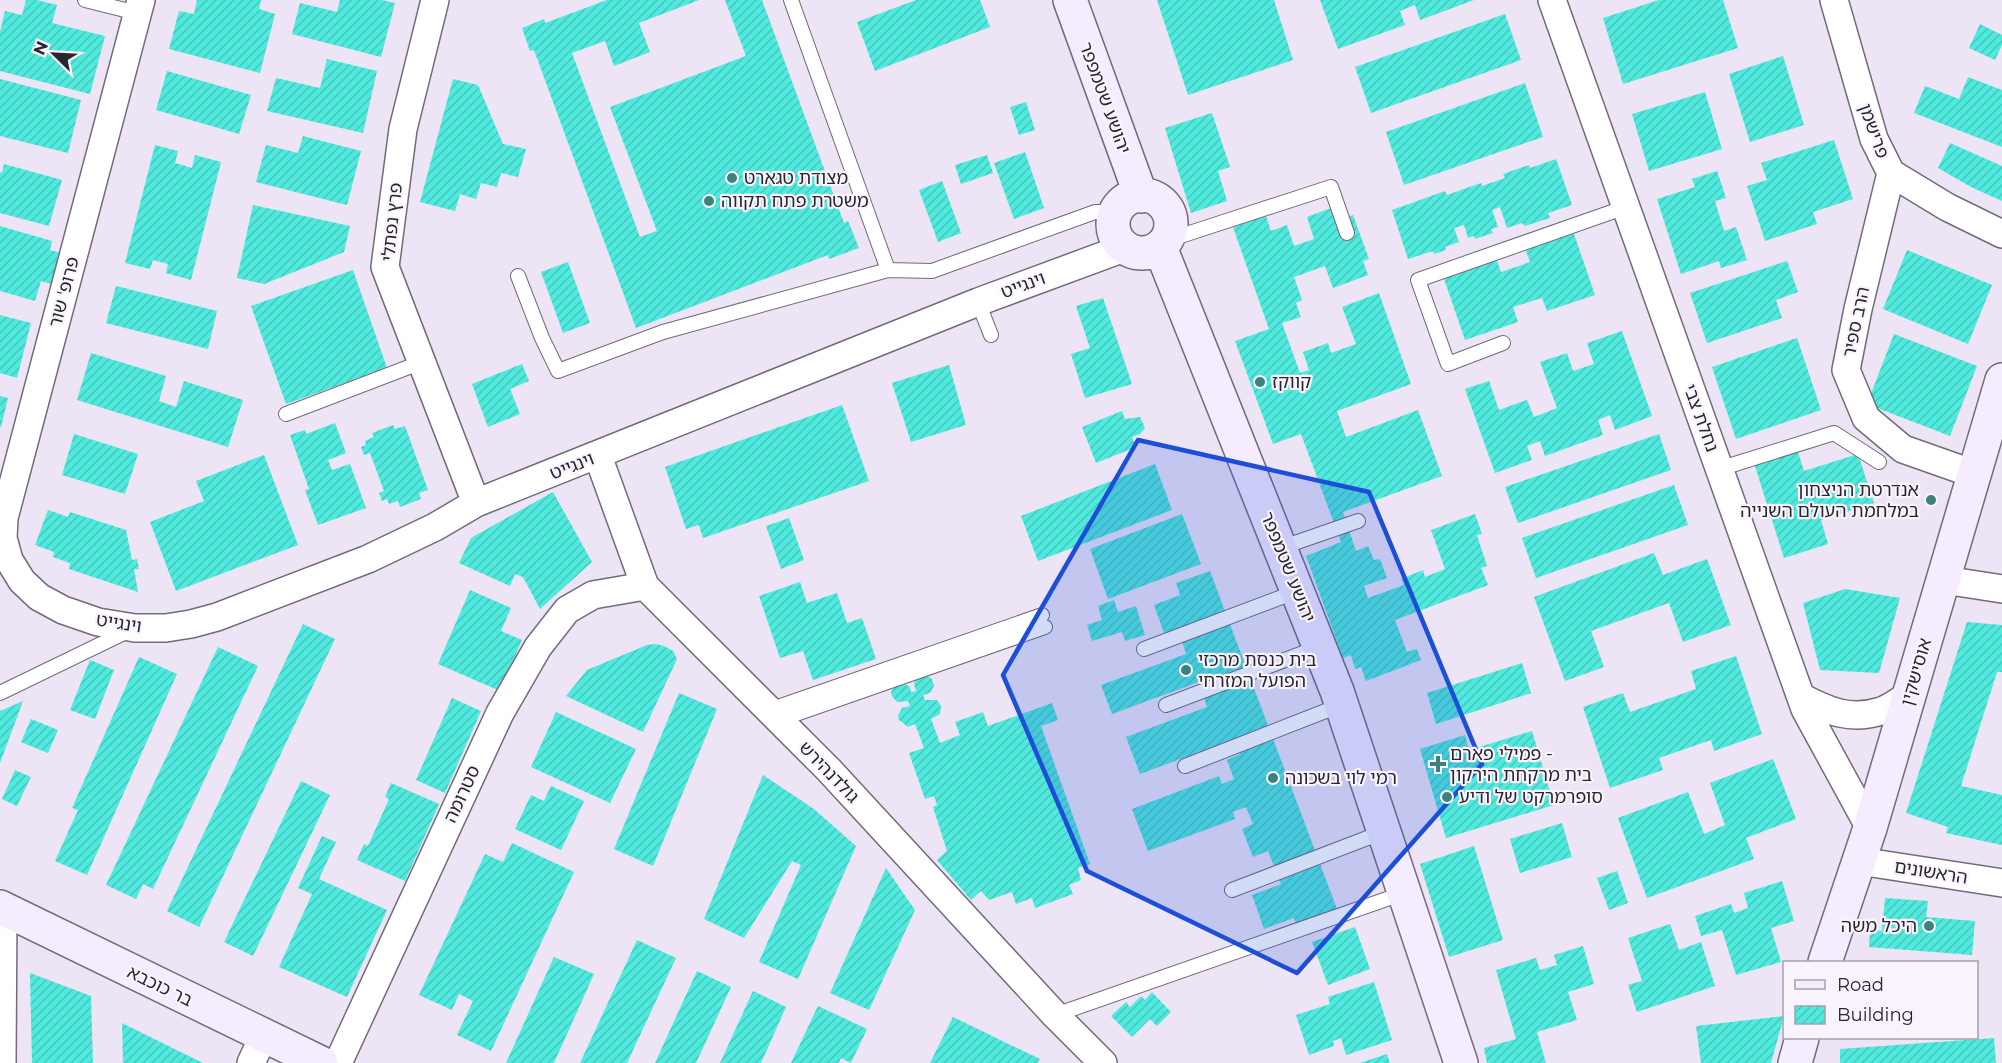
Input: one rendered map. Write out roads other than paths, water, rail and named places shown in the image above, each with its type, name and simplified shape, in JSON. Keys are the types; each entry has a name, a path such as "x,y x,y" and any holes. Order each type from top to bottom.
{"street":[{"name":"פרץ נפתלי","path":"435,0 403,129 385,267 476,504"},
{"name":"יהושע שטמפפר","path":"1070,0 1128,204"},
{"name":"נחלת צבי","path":"1552,0 1800,697 1870,828"},
{"name":"פרישמן","path":"1834,0 1874,139 1891,173 1947,207 2002,234"},
{"name":"פרופ' שור","path":"22,581 9,560 3,538 4,518 139,6"},
{"name":"הרב ספיר","path":"1891,173 1846,369 1866,418 1902,449 1974,474"},
{"path":"1149,196 1158,200 1165,207 1170,225 1162,244 1142,254 1124,248 1113,232 1113,222 1128,204 1149,196"},
{"name":"יהושע שטמפפר","path":"1162,244 1341,705 1461,1063"},
{"name":"וינגייט","path":"22,581 39,597 98,622 135,628 166,628 217,617 390,550 476,504 978,302 1124,248"},
{"name":"אוסישקין","path":"1826,961 1870,828 1910,694 1939,578 1974,474 2002,380"},
{"name":"גולדנהירש","path":"598,456 645,586 829,771 1102,1063"},
{"path":"1939,578 2002,589"},
{"name":"סטרומה","path":"338,1063 500,713 538,647 567,610 593,595 645,586"},
{"path":"1800,697 1827,711 1854,717 1882,711 1910,694"},
{"name":"הראשונים","path":"1859,861 2002,883"},
{"path":"1,908 2,1063"},
{"name":"בר כוכבא","path":"1,908 260,1051 321,1063"},
{"path":"1795,1063 1802,1039"}],"lane":[{"path":"86,0 139,6"},
{"path":"791,0 888,270"},
{"path":"1162,244 1331,187 1347,233"},
{"path":"518,276 542,338 558,371 663,332 888,270 932,272 1095,212 1128,204"},
{"path":"1503,343 1448,364 1418,280 1626,207"},
{"path":"978,302 991,335"},
{"path":"286,414 422,362"},
{"path":"1719,469 1834,432 1879,462"},
{"path":"1280,548 1358,521"},
{"path":"1144,649 1298,591"},
{"path":"774,715 1043,621"},
{"path":"0,693 135,628"},
{"path":"1166,705 1319,647"},
{"path":"1185,766 1341,705"},
{"path":"1232,890 1383,832"},
{"path":"1055,1015 1404,893"}],"place":[{"name":"מצודת טגארט","path":"732,178"},
{"name":"משטרת פתח תקווה","path":"709,201"},
{"name":"קווקז","path":"1260,382"},
{"name":"אנדרטת הניצחון במלחמת העולם השנייה","path":"1931,500"},
{"name":"בית כנסת מרכזי הפועל המזרחי","path":"1186,670"},
{"name":"פמילי פארם - בית מרקחת הירקון","path":"1438,764"},
{"name":"רמי לוי בשכונה","path":"1273,778"},
{"name":"סופרמרקט של ודיע","path":"1447,797"},
{"name":"היכל משה","path":"1929,926"}]}
